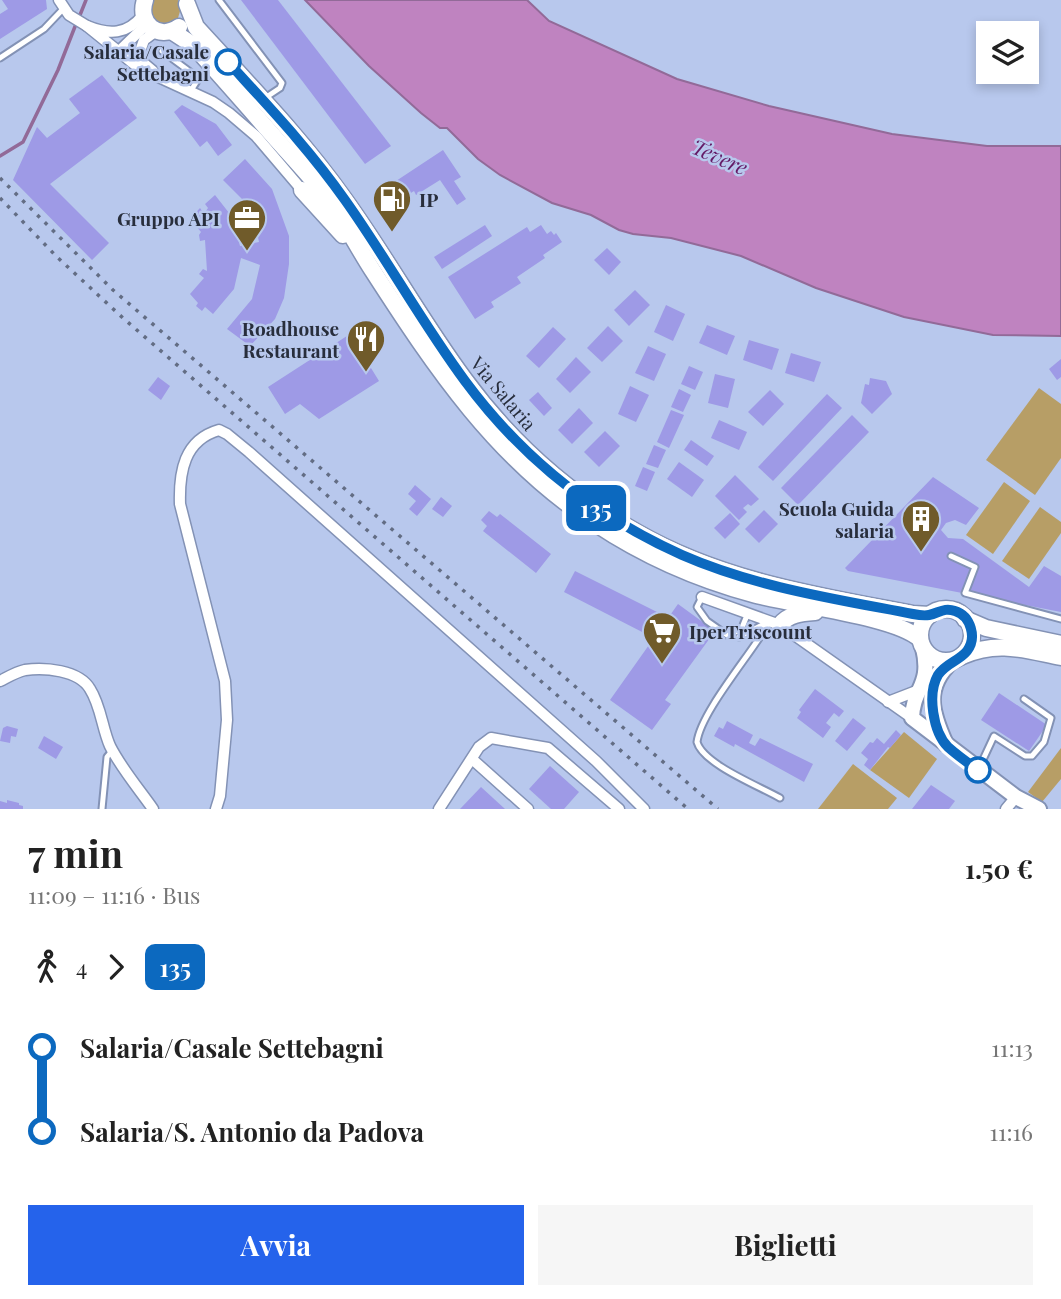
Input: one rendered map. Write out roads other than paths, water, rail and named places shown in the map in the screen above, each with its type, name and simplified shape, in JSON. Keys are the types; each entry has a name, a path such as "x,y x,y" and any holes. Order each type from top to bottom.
{"main road":[{"name":"Via Salaria","path":"187,2 196,27 302,143 344,198 465,381 506,431 563,484 637,533 711,567 785,588 913,614 930,615"},
{"path":"148,18 173,32 184,22 187,2"},
{"name":"Via Salaria","path":"173,32 193,45 316,184 342,219 434,363 476,418 520,465 572,508 638,549 675,567 750,594 900,626 922,643"},
{"path":"302,190 367,261"},
{"path":"1061,644 986,628 945,609 930,615 924,621 922,643 934,659 956,659 999,646 1061,657"},
{"path":"775,623 794,615 832,611"},
{"path":"956,659 971,643 972,633 965,619"}],"street":[{"path":"61,4 69,15 139,68 229,113 256,135 302,190"},
{"path":"87,26 110,33 123,31 148,18"},
{"path":"118,52 148,18"},
{"path":"148,18 139,57 146,66 167,81"},
{"path":"216,809 227,720 225,681 180,504 179,483 183,464 190,450 199,439 219,430 249,452 432,615 603,768 644,809"},
{"path":"702,597 775,623 912,718 1016,797 1039,809"},
{"path":"912,718 916,698 927,672 922,643"},
{"path":"946,745 932,709 935,683 939,674 956,659"},
{"path":"0,681 24,670 38,669 59,671 79,679 90,688 113,750 153,809"},
{"path":"888,702 922,688"},
{"path":"439,809 479,747 491,738 544,747 558,755 619,809"},
{"path":"472,759 528,809"},
{"path":"1006,809 1016,797"}],"lane":[{"path":"219,0 282,83 280,88 262,99"},
{"path":"0,58 44,29 61,4"},
{"path":"162,51 197,77 197,82 190,92"},
{"path":"951,556 975,568 965,593 1061,619"},
{"path":"702,597 698,610 711,624 727,635 775,623"},
{"path":"740,633 748,613"},
{"path":"775,623 706,718 697,742 708,758 780,798"},
{"path":"978,770 994,736 1025,756 1032,756 1044,742 1051,718 1024,699"},
{"path":"102,809 107,757 113,750"}],"water":[{"name":"Tevere","path":"305,0 527,0 549,21 677,79 769,106 892,134 987,146 1061,146 1061,336 993,335 904,317 816,288 741,256 671,238 633,234 619,230 591,215 552,203 500,175 478,159 447,128 440,128 421,113 369,66"}],"waterway":[{"path":"80,15 86,0"},
{"path":"0,156 23,142 58,70 76,24"}],"railway":[{"path":"0,178 113,290 718,809"},
{"path":"0,198 57,257 123,318 688,809"}],"place":[{"name":"Salaria/Casale Settebagni","path":"228,62"},
{"name":"IP","path":"392,233"},
{"name":"Gruppo API","path":"247,252"},
{"name":"Roadhouse Restaurant","path":"366,373"},
{"name":"Scuola Guida salaria","path":"921,553"},
{"name":"IperTriscount","path":"662,665"}]}
